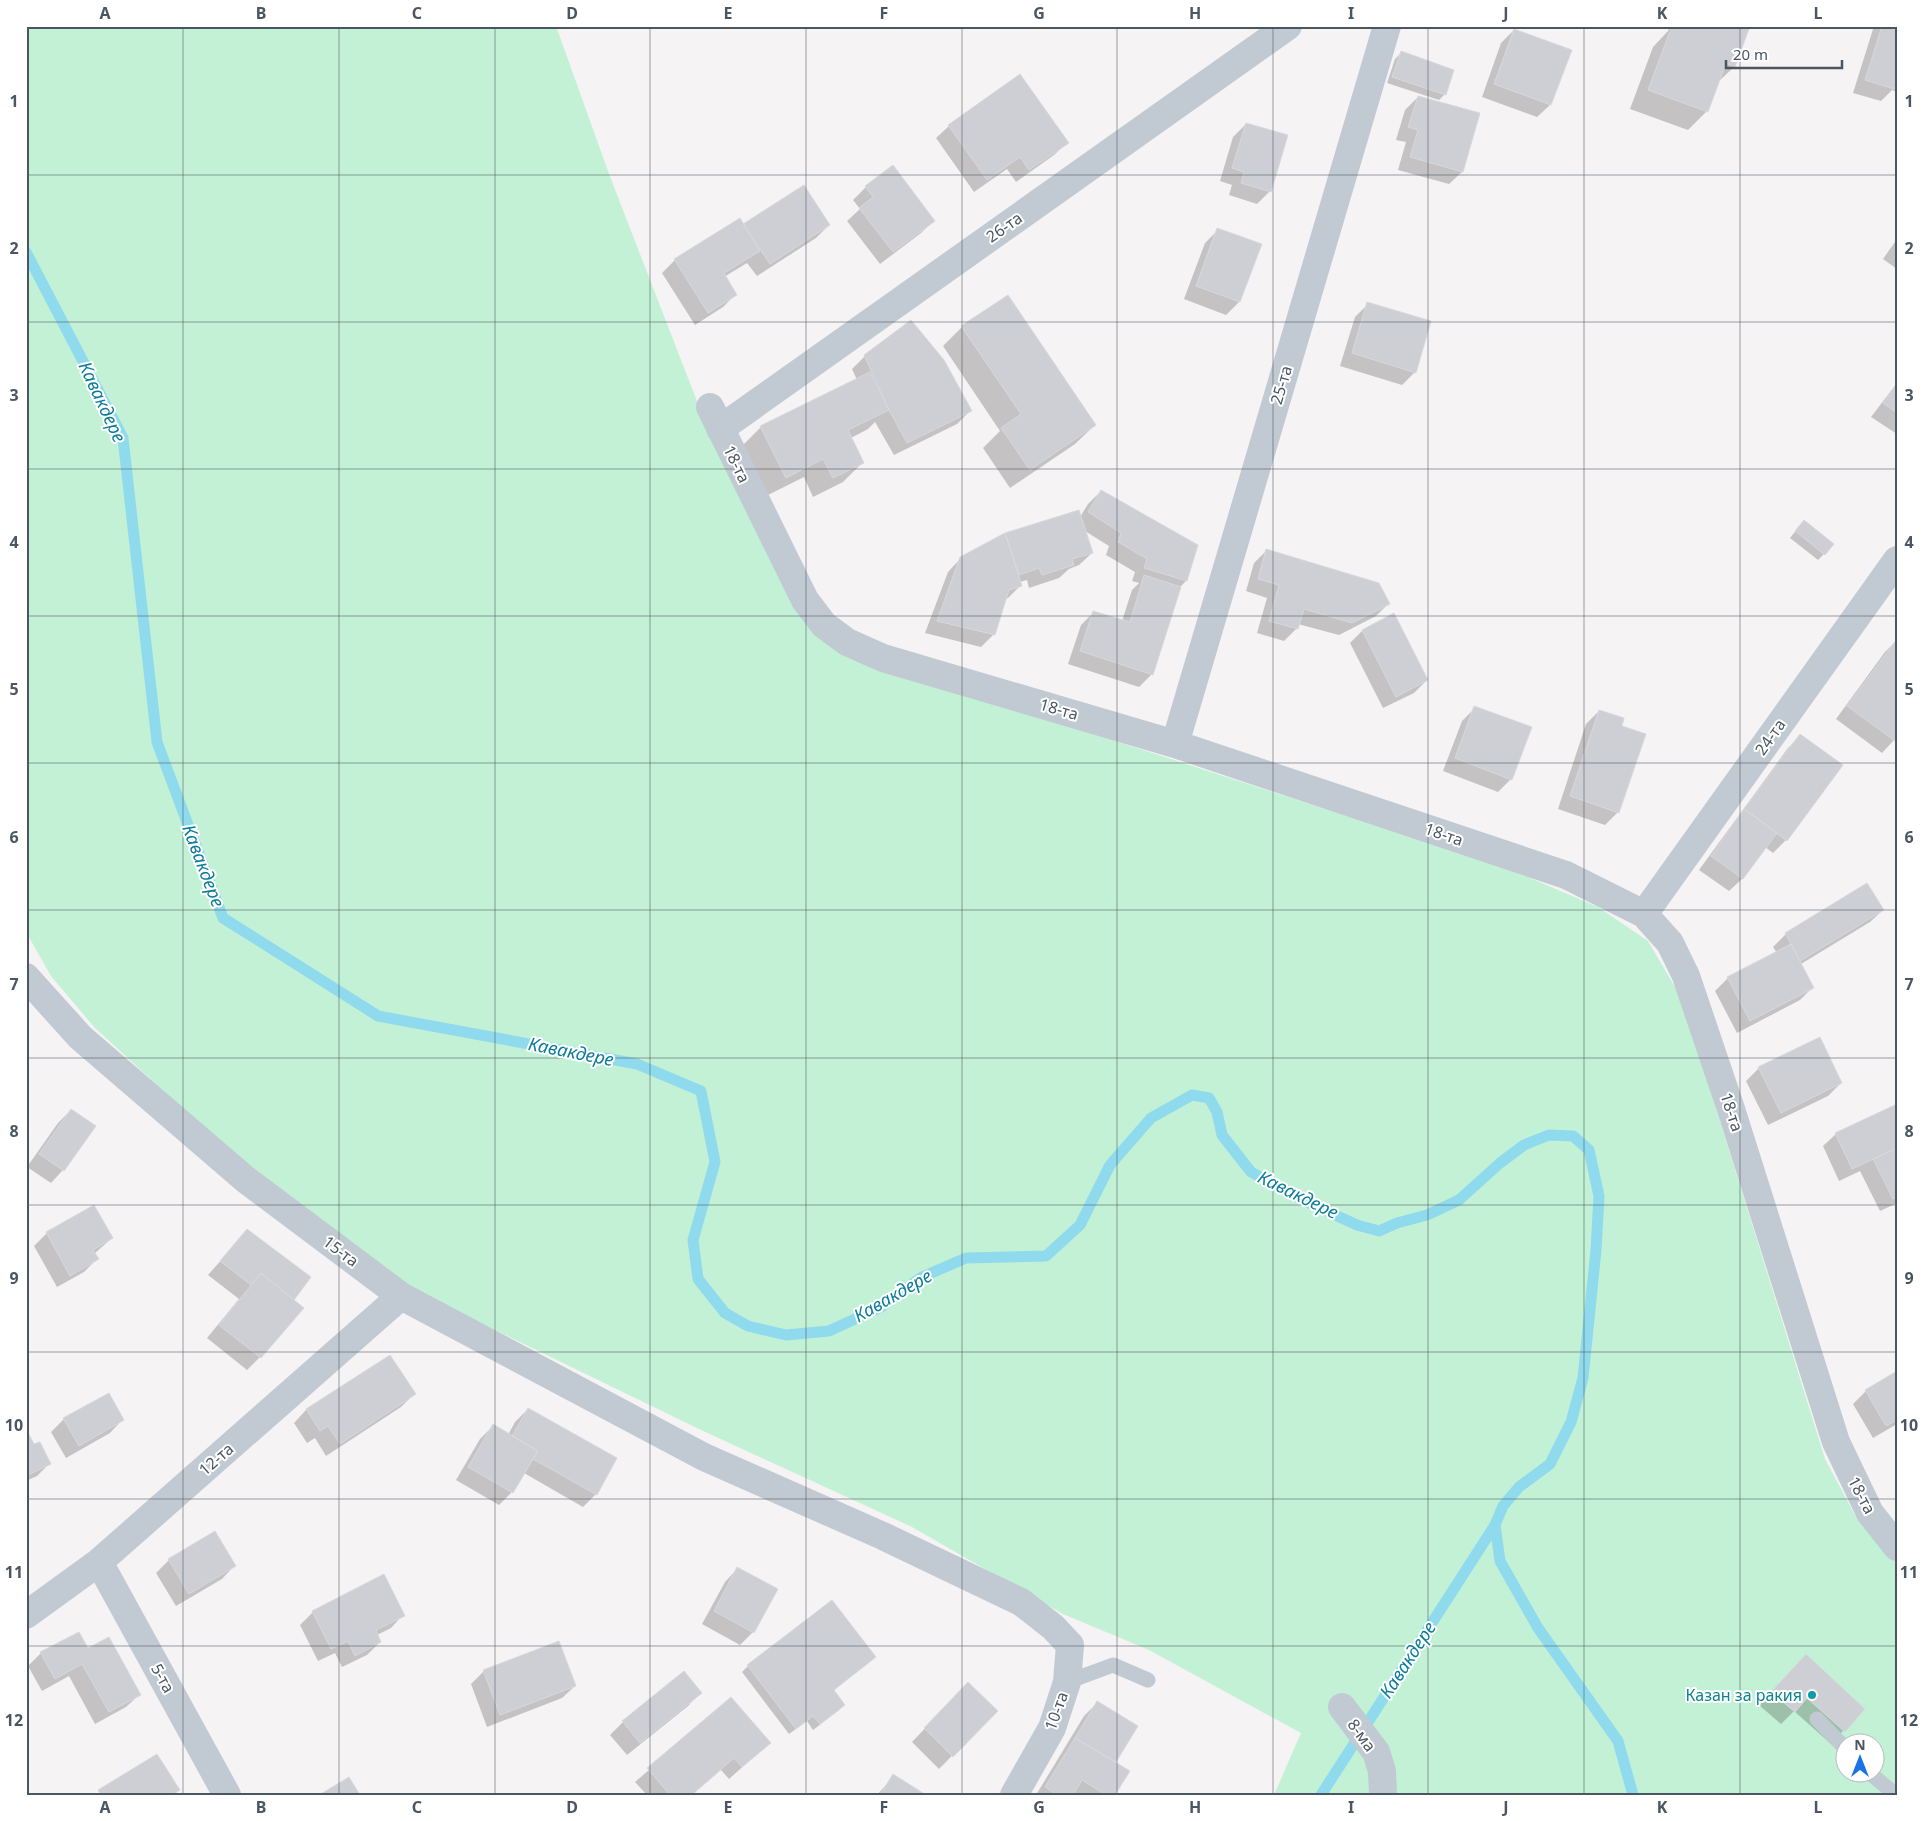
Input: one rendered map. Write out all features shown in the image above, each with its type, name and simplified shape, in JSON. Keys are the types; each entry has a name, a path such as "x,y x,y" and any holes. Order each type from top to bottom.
{"street":[{"name":"26-та","path":"715,418 1288,26"},
{"name":"25-та","path":"1175,744 1387,26"},
{"name":"18-та","path":"715,418 804,600 824,625 847,642 883,658 1175,744 1566,875 1644,914 1670,943 1686,976 1731,1109 1836,1442 1870,1513 1897,1547"},
{"name":"24-та","path":"1644,914 1897,560"},
{"name":"15-та","path":"26,978 80,1037 244,1179 401,1296 704,1456"},
{"name":"12-та","path":"26,1615 99,1562 401,1296"},
{"name":"10-та","path":"704,1456 883,1536 1020,1602 1052,1627 1070,1645 1067,1682 1052,1728 1014,1795"},
{"name":"5-та","path":"99,1562 227,1795"},
{"name":"8-ма","path":"1342,1707 1376,1752 1382,1771 1383,1795"}],"lane":[{"path":"1067,1682 1113,1665 1148,1680"},
{"path":"1817,1719 1836,1739"},
{"path":"1883,1784 1896,1795"}],"green space":[{"path":"26,26 556,26 609,174 700,409 792,599 979,697 1499,865 1598,907 1648,941 1682,999 1825,1459 1855,1515 1897,1564 1897,1795 1274,1795 1301,1733 1149,1650 1063,1614 912,1527 699,1429 413,1290 251,1171 95,1028 51,976 26,932"}],"building":[{"path":"1672,26 1750,26 1735,67 1726,63 1708,112 1648,90"},
{"path":"1882,26 1897,26 1897,83 1894,89 1865,80"},
{"path":"1514,29 1572,50 1551,105 1494,84"},
{"path":"1401,51 1454,70 1446,95 1392,77"},
{"path":"1020,74 1069,143 1029,170 1020,157 987,180 948,125"},
{"path":"1418,96 1480,113 1463,172 1410,157 1418,130 1408,127"},
{"path":"1246,123 1288,135 1271,192 1241,183 1244,172 1232,168"},
{"path":"893,165 935,221 893,252 859,208 873,197 865,186"},
{"path":"804,185 830,225 770,264 743,224"},
{"path":"740,218 760,251 724,273 737,295 708,313 674,259"},
{"path":"1217,228 1262,244 1240,302 1196,286"},
{"path":"1008,295 1096,425 1030,470 1001,428 1021,414 961,326"},
{"path":"1367,302 1431,321 1416,373 1352,353"},
{"path":"911,320 944,360 972,411 907,443 889,410 864,355"},
{"path":"870,372 889,410 848,430 864,463 833,478 823,459 786,478 760,426"},
{"path":"1897,385 1897,413 1883,403"},
{"path":"1101,490 1198,545 1187,581 1144,568 1147,559 1118,542 1121,533 1088,512"},
{"path":"1079,510 1093,553 1072,559 1074,565 1042,575 1039,568 1019,575 1005,533"},
{"path":"1804,520 1834,544 1825,555 1795,531"},
{"path":"1005,533 1022,586 1009,590 995,635 937,621 960,557"},
{"path":"1266,549 1379,583 1390,604 1352,623 1304,609 1298,629 1269,621 1279,585 1258,579"},
{"path":"1144,575 1181,587 1153,675 1080,651 1093,611 1130,622"},
{"path":"1394,613 1428,680 1396,697 1362,630"},
{"path":"1897,639 1897,739 1895,741 1847,706"},
{"path":"1474,706 1532,727 1512,780 1455,758"},
{"path":"1599,710 1624,718 1622,726 1646,734 1619,813 1570,796"},
{"path":"1800,734 1843,765 1787,841 1744,809"},
{"path":"1744,809 1777,833 1743,879 1711,856"},
{"path":"1867,883 1884,910 1800,961 1785,933"},
{"path":"1791,944 1814,988 1750,1021 1727,977"},
{"path":"1820,1037 1842,1083 1781,1113 1758,1067"},
{"path":"1897,1104 1897,1148 1852,1169 1835,1133"},
{"path":"71,1109 96,1126 64,1171 39,1154"},
{"path":"1897,1148 1897,1197 1893,1199 1873,1159"},
{"path":"94,1205 113,1238 93,1250 99,1259 70,1276 46,1232"},
{"path":"247,1229 311,1277 294,1300 261,1273 251,1285 220,1261"},
{"path":"261,1273 304,1308 261,1358 219,1325"},
{"path":"390,1355 416,1394 340,1444 328,1426 320,1431 306,1409"},
{"path":"1897,1371 1897,1420 1886,1426 1865,1390"},
{"path":"109,1393 124,1420 79,1446 63,1418"},
{"path":"528,1408 617,1458 597,1495 533,1459 538,1451 512,1436"},
{"path":"493,1424 538,1451 513,1493 468,1467"},
{"path":"26,1429 34,1444 40,1442 51,1464 26,1476"},
{"path":"215,1531 236,1566 189,1594 168,1559"},
{"path":"737,1567 778,1589 754,1633 714,1611"},
{"path":"384,1574 405,1616 376,1630 381,1642 355,1656 348,1641 331,1649 312,1611"},
{"path":"832,1600 876,1657 834,1690 845,1705 820,1724 813,1716 796,1729 747,1665"},
{"path":"79,1632 88,1648 109,1637 141,1695 109,1712 82,1664 55,1679 40,1652"},
{"path":"559,1641 576,1686 500,1715 483,1670"},
{"name":"Казан за ракия","path":"1806,1654 1865,1709 1845,1732 1807,1698 1795,1712 1771,1692"},
{"path":"684,1671 702,1693 640,1743 622,1721"},
{"path":"968,1682 998,1711 953,1757 924,1728"},
{"path":"731,1697 771,1743 742,1767 734,1758 691,1795 670,1795 647,1768"},
{"path":"1097,1701 1138,1726 1116,1762 1075,1738"},
{"path":"1075,1738 1130,1771 1115,1795 1106,1795 1082,1780 1073,1795 1057,1795 1045,1787"},
{"path":"157,1754 180,1790 172,1795 101,1795 98,1790"},
{"path":"893,1774 926,1795 880,1795"},
{"path":"349,1777 360,1795 319,1795"}],"waterway":[{"name":"Кавакдере","path":"26,252 123,438 157,742 223,918 378,1016 637,1064 701,1091 715,1162 693,1240 698,1279 725,1313 748,1326 786,1335 829,1331 881,1307 922,1277 966,1258 1046,1256 1080,1225 1110,1165 1151,1118 1192,1095 1209,1098 1217,1112 1222,1135 1251,1172 1307,1202 1357,1225 1379,1231 1397,1223 1427,1215 1459,1200 1500,1163 1524,1145 1549,1135 1573,1136 1589,1150 1599,1196 1596,1250 1583,1378 1571,1422 1550,1464 1519,1487 1503,1506 1495,1525 1500,1561 1538,1628 1618,1741 1633,1795"},
{"name":"Кавакдере","path":"1321,1795 1495,1525"}],"place":[{"name":"Казан за ракия","path":"1812,1695"}]}
